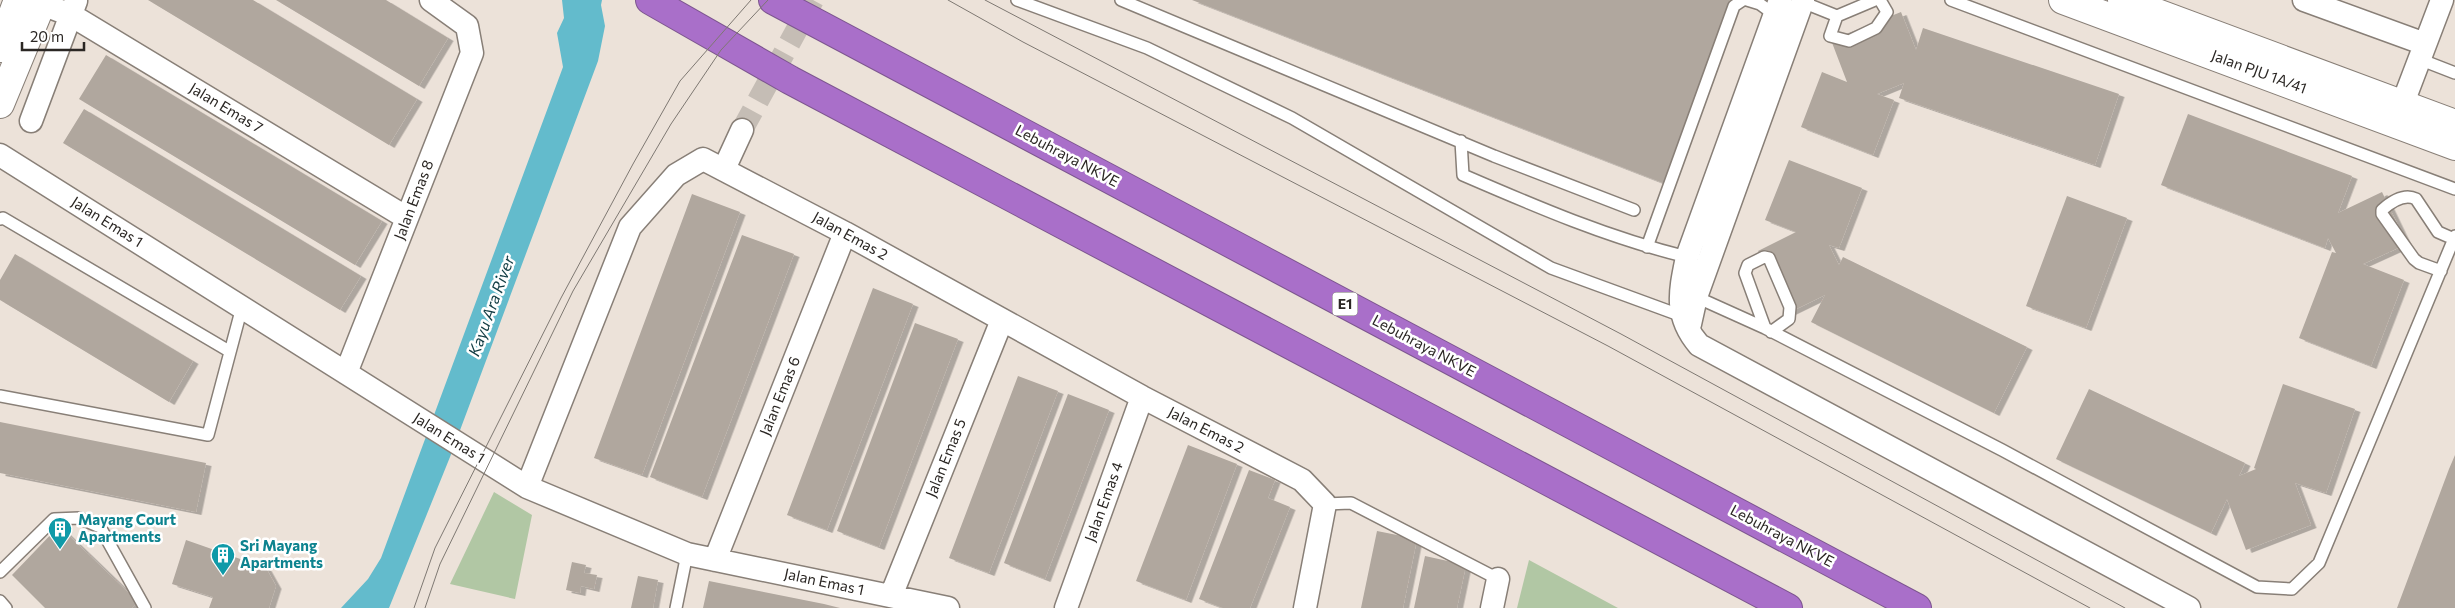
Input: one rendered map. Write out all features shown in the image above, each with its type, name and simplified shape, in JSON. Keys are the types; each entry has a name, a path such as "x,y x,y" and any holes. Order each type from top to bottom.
{"highway":[{"path":"650,0 678,18 816,94 1788,608"},
{"name":"Lebuhraya NKVE","path":"773,0 1917,608"}],"street":[{"name":"Jalan Emas 8","path":"346,373 472,53 467,26 431,0"},
{"name":"Jalan PJU 1A/41","path":"2062,0 2399,114 2455,124"},
{"name":"Jalan PJU 1A/41","path":"2122,0 2399,114 2455,146"},
{"path":"2304,0 2422,52"},
{"path":"2399,114 2442,0"},
{"path":"0,48 33,1"},
{"path":"0,104 33,1"},
{"name":"Jalan Emas 7","path":"33,1 74,7 407,218"},
{"path":"1688,293 1803,1"},
{"path":"31,122 74,7"},
{"path":"1777,7 1687,257 1688,293 1685,324 1699,345 2189,608"},
{"path":"724,169 742,130"},
{"name":"Jalan Emas 1","path":"0,155 527,487 687,554 948,608"},
{"name":"Jalan Emas 2","path":"527,487 630,227 676,175 703,159 845,233 1142,397 1302,480 1325,504"},
{"name":"Jalan Emas 6","path":"715,560 845,233"},
{"name":"Jalan Emas 5","path":"890,596 1002,320"},
{"name":"Jalan Emas 4","path":"1066,608 1142,397"},
{"path":"1305,608 1325,504"},
{"path":"1492,608 1498,580"}],"lane":[{"path":"1018,0 1147,48 1292,118 1551,268 1685,324"},
{"path":"1121,0 1461,141 1634,210"},
{"path":"1647,247 1734,6 1743,0"},
{"path":"1748,0 1777,7"},
{"path":"1803,1 1837,16 1875,0"},
{"path":"1837,16 1830,36 1849,41 1876,28 1883,20 1887,12 1880,0"},
{"path":"1952,0 2455,190"},
{"path":"2422,52 2455,73"},
{"path":"1461,141 1463,175 1558,217 1647,247 1687,257"},
{"path":"1688,293 1768,330 2002,450 2257,588 2292,589 2319,563 2441,271 2454,238 2438,232 2416,199 2411,196 2405,196 2382,210 2382,214 2414,259 2419,263 2441,271"},
{"path":"0,219 3,218 230,351"},
{"path":"1764,257 1769,258 1790,307 1789,319 1768,330 1745,273 1748,265 1764,257"},
{"path":"0,396 208,435 242,307"},
{"path":"1325,504 1351,503 1498,580"},
{"path":"0,572 54,519 79,518 100,527 145,608"},
{"path":"676,608 687,554"},
{"path":"0,602 6,608"}],"green space":[{"path":"494,492 532,515 515,599 450,584"},
{"path":"1529,560 1618,608 1517,608"}],"water":[{"name":"Kayu Ara River","path":"562,0 602,0 601,5 605,26 598,61 450,457 389,608 341,608 368,579 381,558 563,67 557,33 564,18"}],"building":[{"path":"148,0 253,0 417,99 389,145"},
{"path":"276,0 386,0 448,38 419,86"},
{"path":"1192,0 1730,0 1663,183"},
{"path":"1901,12 1916,50 1923,28 2119,94 2095,165 1899,98 1904,83 1877,94 1894,100 1873,155 1801,127 1822,72 1847,82 1831,40"},
{"path":"106,55 382,221 355,265 79,99"},
{"path":"84,109 361,276 340,310 63,143"},
{"path":"2188,114 2352,176 2338,213 2382,192 2407,244 2363,264 2404,280 2371,366 2299,338 2332,252 2336,253 2328,238 2325,248 2161,185"},
{"path":"1789,160 1862,188 1839,248 1829,245 1839,265 1843,257 2027,347 1994,413 1811,322 1825,295 1788,313 1758,251 1796,232 1765,220"},
{"path":"692,194 740,212 642,475 594,458"},
{"path":"2067,196 2127,218 2086,328 2026,306"},
{"path":"742,235 794,254 702,497 650,477"},
{"path":"15,254 193,361 169,402 0,300 0,280"},
{"path":"873,288 913,304 827,530 787,515"},
{"path":"915,323 958,339 879,547 837,531"},
{"path":"1018,376 1058,391 989,573 949,558"},
{"path":"2283,384 2355,409 2326,493 2295,483 2311,525 2246,550 2227,499 2211,533 2056,459 2089,389 2245,463 2239,476 2256,469 2254,468"},
{"path":"1068,394 1109,410 1045,579 1004,563"},
{"path":"0,422 206,463 196,512 0,473"},
{"path":"1188,445 1237,464 1186,600 1136,581"},
{"path":"2455,455 2455,608 2397,608 2449,469"},
{"path":"1249,470 1275,480 1268,498 1290,507 1250,608 1223,608 1199,599"},
{"name":"Mayang Court Apartments","path":"59,526 138,602 132,608 45,608 12,575"},
{"path":"1377,531 1417,539 1403,608 1361,608"},
{"name":"Sri Mayang Apartments","path":"186,540 266,568 276,586 269,608 209,608 213,597 172,584"},
{"path":"1425,556 1466,565 1457,608 1414,608"},
{"path":"572,562 586,565 584,573 597,575 594,589 581,586 580,593 566,590"},
{"path":"638,576 658,580 653,608 631,608"},
{"path":"709,581 824,604 840,608 703,608"}],"tunnel":[{"path":"742,130 813,0"}],"tram line":[{"path":"414,608 435,548 561,298 633,164 680,81 751,0"},
{"path":"425,608 440,564 573,291 671,124 721,50 768,0"},
{"path":"948,0 1023,42 1608,346 2090,608"},
{"path":"985,0 1621,334 2125,608"}],"place":[{"name":"Mayang Court Apartments","path":"60,550"},
{"name":"Sri Mayang Apartments","path":"223,576"}]}
